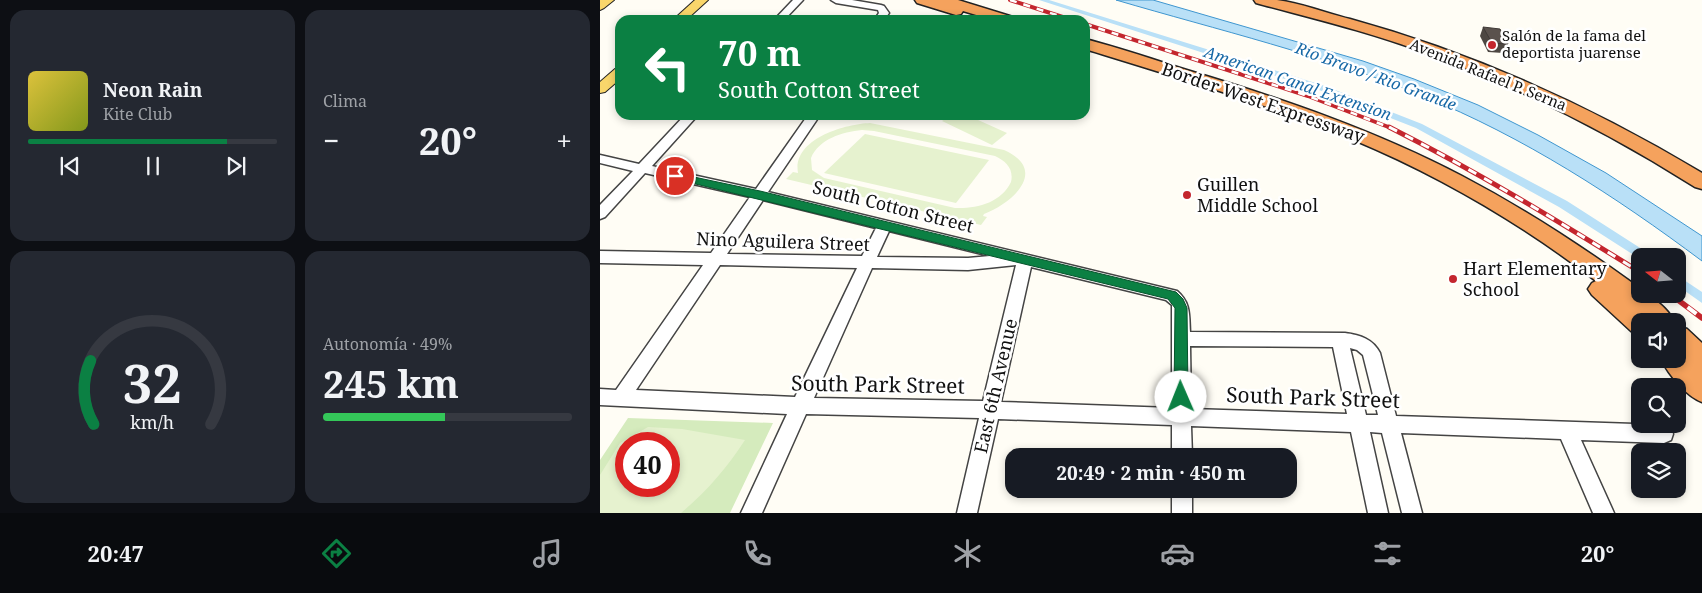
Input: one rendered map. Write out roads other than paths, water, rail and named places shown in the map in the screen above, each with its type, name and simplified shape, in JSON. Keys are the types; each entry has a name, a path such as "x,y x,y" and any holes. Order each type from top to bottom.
{"highway":[{"path":"916,0 943,3 973,15"},
{"path":"922,0 943,3 989,15"},
{"name":"Avenida Rafael P. Serna","path":"1261,0 1383,34 1479,68 1564,105 1702,182"},
{"name":"Avenida Rafael P. Serna","path":"1289,0 1421,38 1521,75 1590,107 1702,168"},
{"name":"Border West Expressway","path":"1090,46 1186,79 1316,118 1381,145 1440,173 1550,235 1614,281 1652,313"},
{"path":"1090,53 1186,79 1335,135 1454,192 1518,229 1558,257 1590,281 1631,316"},
{"path":"1686,344 1702,360"},
{"path":"1682,368 1702,390"}],"main road":[{"path":"600,6 608,0"},
{"path":"685,15 702,0"},
{"path":"600,89 615,76"}],"street":[{"path":"784,15 798,0"},
{"path":"836,0 881,8 884,13 883,15"},
{"path":"600,214 687,120"},
{"path":"621,397 811,120"},
{"name":"South Cotton Street","path":"600,159 760,195 1167,293 1175,298 1181,308 1181,338"},
{"path":"751,513 884,226"},
{"name":"Nino Aguilera Street","path":"600,257 968,264 1025,259"},
{"name":"East 6th Avenue","path":"967,513 1025,259"},
{"path":"1182,448 1181,338 1340,340 1361,344 1367,347 1371,353 1412,513"},
{"path":"1340,340 1378,513"},
{"name":"South Park Street","path":"600,397 801,406 1182,416 1664,434"},
{"path":"1566,429 1604,513"},
{"path":"1182,498 1182,513"}],"water":[{"name":"Río Bravo / Rio Grande","path":"1116,0 1153,0 1363,61 1478,105 1538,135 1606,173 1702,236 1702,261 1602,191 1533,149 1497,130 1460,112 1386,81 1271,44"}],"waterway":[{"name":"American Canal Extension","path":"1042,0 1090,15"},
{"name":"American Canal Extension","path":"1090,15 1322,88 1419,126 1563,204 1632,248"},
{"name":"American Canal Extension","path":"1686,286 1702,298"}],"railway":[{"path":"1010,0 1056,15"},
{"path":"1090,26 1308,96 1391,128"},
{"path":"1391,128 1516,197 1631,266"},
{"path":"1682,303 1702,318"}],"place":[{"name":"Salón de la fama del deportista juarense","path":"1492,45"},
{"name":"Guillen Middle School","path":"1187,195"},
{"name":"Hart Elementary School","path":"1453,279"}]}
